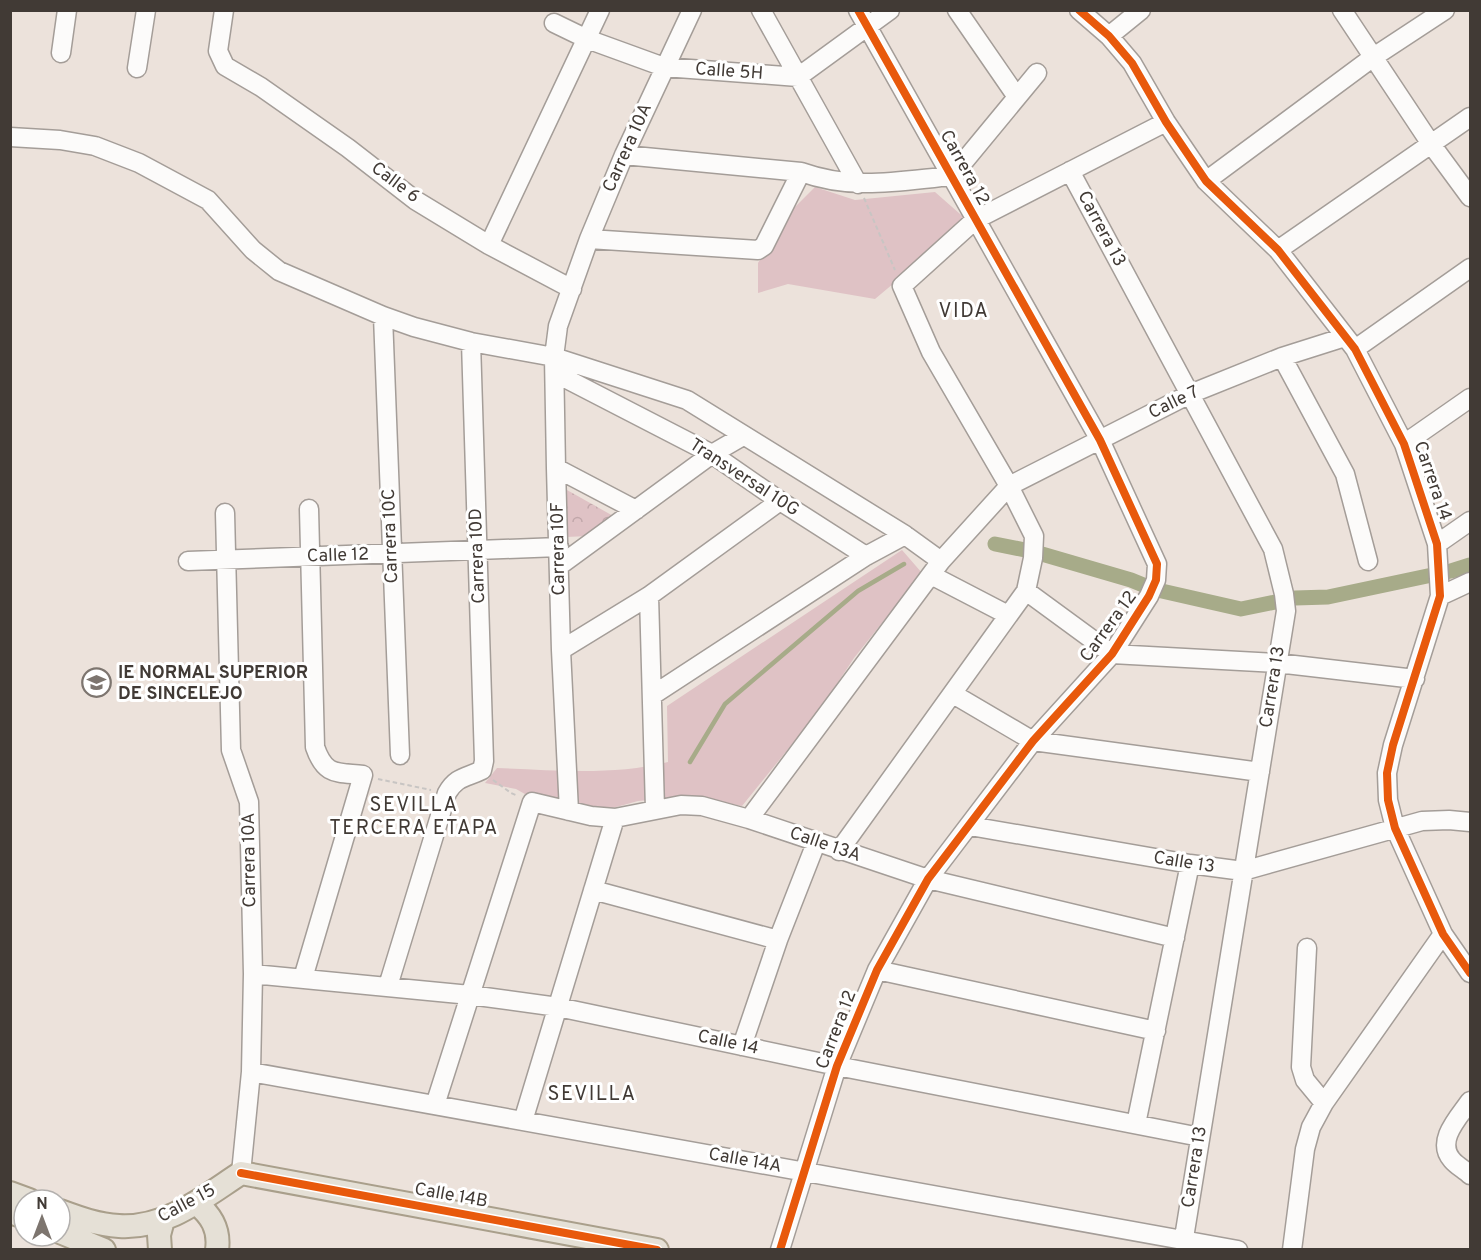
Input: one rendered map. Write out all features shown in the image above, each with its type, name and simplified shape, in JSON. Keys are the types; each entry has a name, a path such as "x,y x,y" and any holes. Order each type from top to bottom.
{"main road":[{"name":"Calle 15","path":"72,1215 92,1222 119,1226 137,1226 163,1220 196,1203 241,1173"},
{"name":"Calle 14B","path":"241,1173 657,1250"},
{"path":"196,1203 212,1220 217,1230 217,1250"},
{"path":"160,1250 159,1235 163,1220"},
{"path":"72,1237 104,1250"}],"street":[{"path":"62,53 68,10"},
{"path":"137,68 146,10"},
{"name":"Calle 6","path":"224,10 218,51 225,66 261,87 348,148 415,200 489,245 572,290"},
{"path":"489,245 600,10"},
{"name":"Carrera 10A","path":"572,290 589,239 624,155 692,10"},
{"path":"761,10 858,184"},
{"name":"Carrera 12","path":"780,1250 837,1066 877,970 928,879 1033,741 1112,654 1149,596 1156,579 1157,564 1100,440 858,10"},
{"path":"798,78 890,10"},
{"path":"957,10 1017,98"},
{"name":"Carrera 14","path":"1079,10 1109,36 1132,63 1166,123 1206,181 1278,250 1350,343 1404,444 1439,570"},
{"path":"1109,36 1141,10"},
{"path":"1342,10 1372,58 1470,197"},
{"path":"1206,181 1372,58 1445,10"},
{"name":"Calle 5H","path":"554,23 587,39 664,67 798,78"},
{"path":"624,155 801,172 823,180 858,184 952,176 1037,73"},
{"path":"1278,250 1470,117"},
{"path":"840,851 1026,591 1034,558 1034,536 1009,486 931,352 902,286 975,220 1166,123"},
{"path":"10,137 60,140 95,146 139,163 208,200 253,250 279,271 382,316 414,327 687,400 905,535 936,568 1008,615"},
{"name":"Carrera 13","path":"1070,171 1272,549 1285,602 1260,772 1182,1245"},
{"path":"589,239 758,250 764,246 801,172"},
{"name":"Calle 7","path":"1009,486 1190,394 1282,357 1350,343 1470,268"},
{"name":"Carrera 10F","path":"569,811 561,650 555,365 558,326 572,290"},
{"name":"Carrera 10C","path":"382,316 400,755"},
{"name":"Carrera 10D","path":"471,342 484,761 482,770"},
{"path":"1282,357 1345,474 1368,561"},
{"name":"Transversal 10G","path":"555,365 712,454 866,556"},
{"path":"1404,444 1470,398"},
{"path":"559,566 712,454 743,436"},
{"path":"556,468 636,510"},
{"path":"749,819 936,568 1009,486"},
{"path":"561,650 649,596 780,501"},
{"path":"303,978 363,776 333,771 321,763 315,747 309,510"},
{"name":"Carrera 10A","path":"225,513 231,750 249,802 253,974 251,1072 241,1173"},
{"path":"1470,521 1439,570 1415,679 1393,745 1387,773 1388,800 1395,828 1443,934 1470,973"},
{"path":"653,695 866,556 905,535"},
{"name":"Calle 12","path":"188,561 559,547"},
{"path":"1439,570 1470,582"},
{"path":"1026,591 1112,654 1277,663 1415,679"},
{"path":"649,596 655,809"},
{"path":"953,694 1033,741 1260,772"},
{"path":"388,986 447,793 462,776 482,770"},
{"path":"435,1105 532,802"},
{"name":"Calle 13A","path":"532,802 569,811 615,818 681,805 702,806 749,819 928,879 1175,938"},
{"path":"524,1121 615,818"},
{"path":"1395,828 1422,821 1470,822"},
{"name":"Calle 13","path":"970,826 1190,864 1244,871 1395,828"},
{"path":"742,1046 778,940 816,843"},
{"path":"1136,1124 1190,864"},
{"path":"593,890 778,940"},
{"path":"1292,1250 1305,1149 1311,1126 1324,1103 1443,934"},
{"path":"1307,948 1301,1067 1305,1080 1324,1103"},
{"path":"877,970 1156,1031"},
{"name":"Calle 14","path":"253,974 388,986 558,1007 837,1066 1200,1137"},
{"name":"Calle 14A","path":"251,1072 804,1172 1182,1245 1238,1250"},
{"path":"1470,1101 1447,1135 1445,1149 1452,1160 1470,1175"}],"path":[{"path":"858,184 902,286"},
{"path":"482,770 511,793 532,802"},
{"path":"363,776 447,793"}],"green space":[{"path":"815,187 855,200 935,192 968,221 875,299 788,284 758,293 758,263 790,212"},
{"path":"567,490 615,517 589,536 566,537"},
{"path":"902,550 922,573 854,658 819,711 742,806 695,796 638,801 609,809 532,798 516,789 485,783 497,768 604,771 668,762 667,706"}],"waterway":[{"path":"995,544 1035,552 1131,580 1153,589 1241,609 1295,598 1328,597 1470,565"},
{"path":"690,762 725,704 858,591 904,564"}],"cycle path":[{"path":"780,1250 837,1066 877,970 928,879 1033,741 1112,654 1149,596 1156,580 1157,564 1100,440 858,10"},
{"path":"1079,10 1109,36 1132,63 1166,122 1206,181 1278,250 1355,349 1404,444 1437,544 1440,596 1393,745 1387,773 1388,800 1395,828 1443,934 1470,973"},
{"path":"241,1173 657,1250"}],"place":[{"name":"IE NORMAL SUPERIOR DE SINCELEJO","path":"97,683"}],"district":[{"name":"VIDA","path":"964,312"},
{"name":"SEVILLA TERCERA ETAPA","path":"414,818"},
{"name":"SEVILLA","path":"592,1095"}]}
